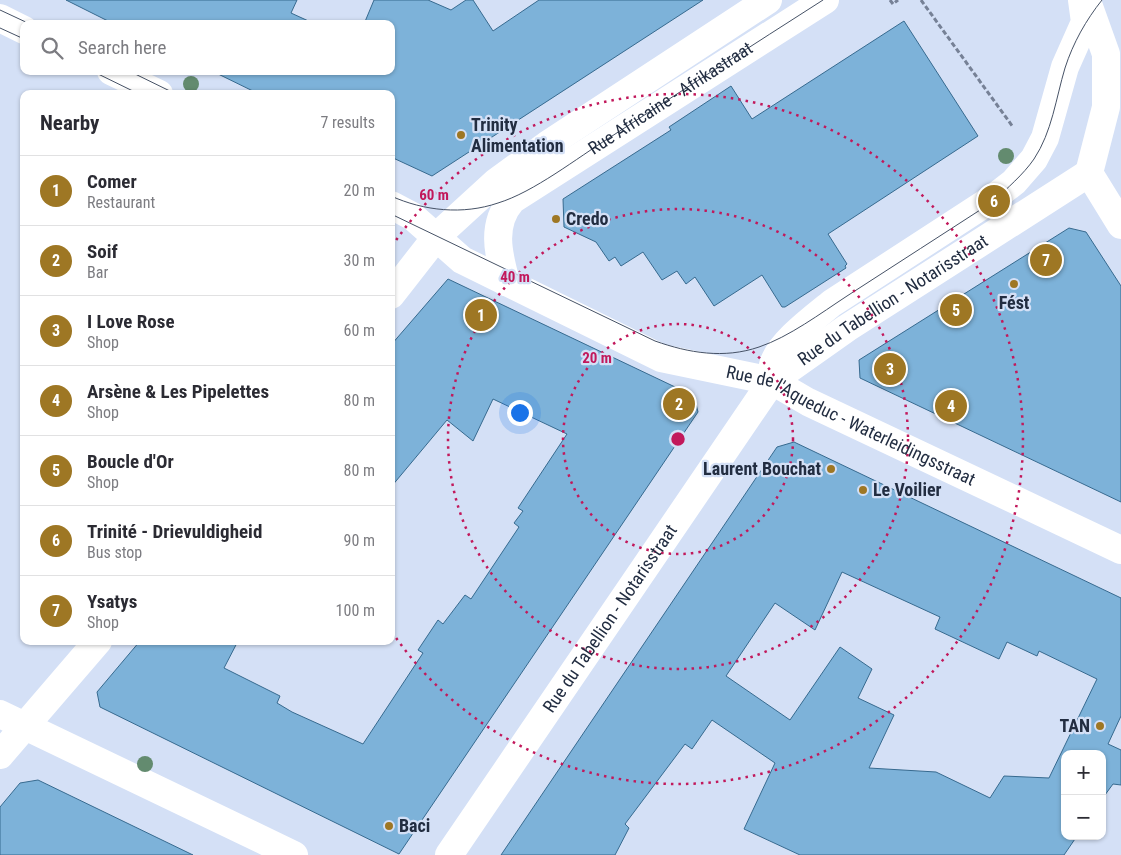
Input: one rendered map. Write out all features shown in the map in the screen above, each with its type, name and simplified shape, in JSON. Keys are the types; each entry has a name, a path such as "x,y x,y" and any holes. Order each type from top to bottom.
{"street":[{"name":"Rue Africaine - Afrikastraat","path":"395,291 437,236 496,182 540,150 768,0"},
{"name":"Rue Africaine - Afrikastraat","path":"506,282 499,253 499,221 504,210 512,200 825,0"},
{"name":"Rue du Tabellion - Notarisstraat","path":"772,381 774,364 784,348 808,322 832,303 992,199 1014,182 1029,164 1045,138 1066,67 1085,22 1082,0"},
{"path":"1086,0 1106,54 1106,108 1089,173 1121,225"},
{"path":"0,18 20,28"},
{"path":"119,75 151,90"},
{"name":"Rue du Tabellion - Notarisstraat","path":"449,855 772,381 847,328 1089,173"},
{"name":"Rue de l'Aqueduc - Waterleidingsstraat","path":"395,207 412,216 437,236 462,260 661,358 772,381 808,402 1121,550"},
{"path":"0,754 95,645"},
{"path":"0,714 294,855"}],"path":[{"path":"890,0 893,4 898,0"},
{"path":"921,0 1016,132"}],"building":[{"path":"66,0 297,0 291,13 306,20 106,20"},
{"path":"374,0 428,0 451,10 466,0 473,0 493,31 539,0 703,0 432,176 395,159 395,90 251,90 220,75 395,75 395,20 366,20"},
{"path":"904,21 978,136 828,234 847,264 846,268 785,307 782,307 762,275 714,306 695,277 686,284 677,271 662,280 643,252 621,266 615,257 609,261 596,242 564,227 563,199 671,130 669,127 731,86 752,119"},
{"path":"1069,228 1086,232 1121,286 1121,502 860,378 859,360"},
{"path":"448,279 694,396 698,412 399,854 100,707 97,692 137,645 236,645 224,668 280,696 277,703 292,712 363,744 423,653 418,650 438,620 443,624 465,595 471,599 519,527 514,523 523,511 518,508 567,434 493,399 473,441 447,420 395,482 395,340"},
{"path":"794,442 1121,598 1121,716 1108,744 1121,750 1121,785 1113,784 1106,794 1106,750 1063,750 1097,679 1039,651 1037,656 1007,642 999,659 935,629 940,617 842,572 815,630 775,603 726,676 790,720 840,647 872,669 858,698 894,715 869,768 936,772 990,798 1004,776 1049,778 1061,753 1061,840 1074,840 1064,855 800,855 744,829 775,763 712,720 692,749 685,744 625,824 629,828 615,855 501,855 777,447"},
{"path":"38,780 193,855 0,855 0,807 20,783"}],"tram line":[{"path":"395,198 417,205 444,210 485,207 512,198 555,174 823,0"},
{"path":"395,216 655,341 681,349 707,353 720,354 746,351 770,343 804,324 994,201 1020,176 1040,149 1053,115 1065,68 1072,50 1085,24 1102,0"},
{"path":"0,10 21,20"},
{"path":"0,28 20,37"},
{"path":"100,75 131,90"},
{"path":"137,75 168,90"}],"place":[{"name":"Trinity Alimentation","path":"461,135"},
{"name":"Trinité - Drievuldigheid","path":"994,201"},
{"name":"Credo","path":"556,219"},
{"name":"Ysatys","path":"1046,260"},
{"name":"Fést","path":"1014,284"},
{"name":"Boucle d'Or","path":"956,310"},
{"name":"Comer","path":"481,315"},
{"name":"I Love Rose","path":"890,369"},
{"name":"Soif","path":"679,404"},
{"name":"Arsène & Les Pipelettes","path":"951,406"},
{"name":"Laurent Bouchat","path":"831,469"},
{"name":"Le Voilier","path":"863,490"},
{"name":"TAN","path":"1100,726"},
{"name":"Baci","path":"389,826"}]}
